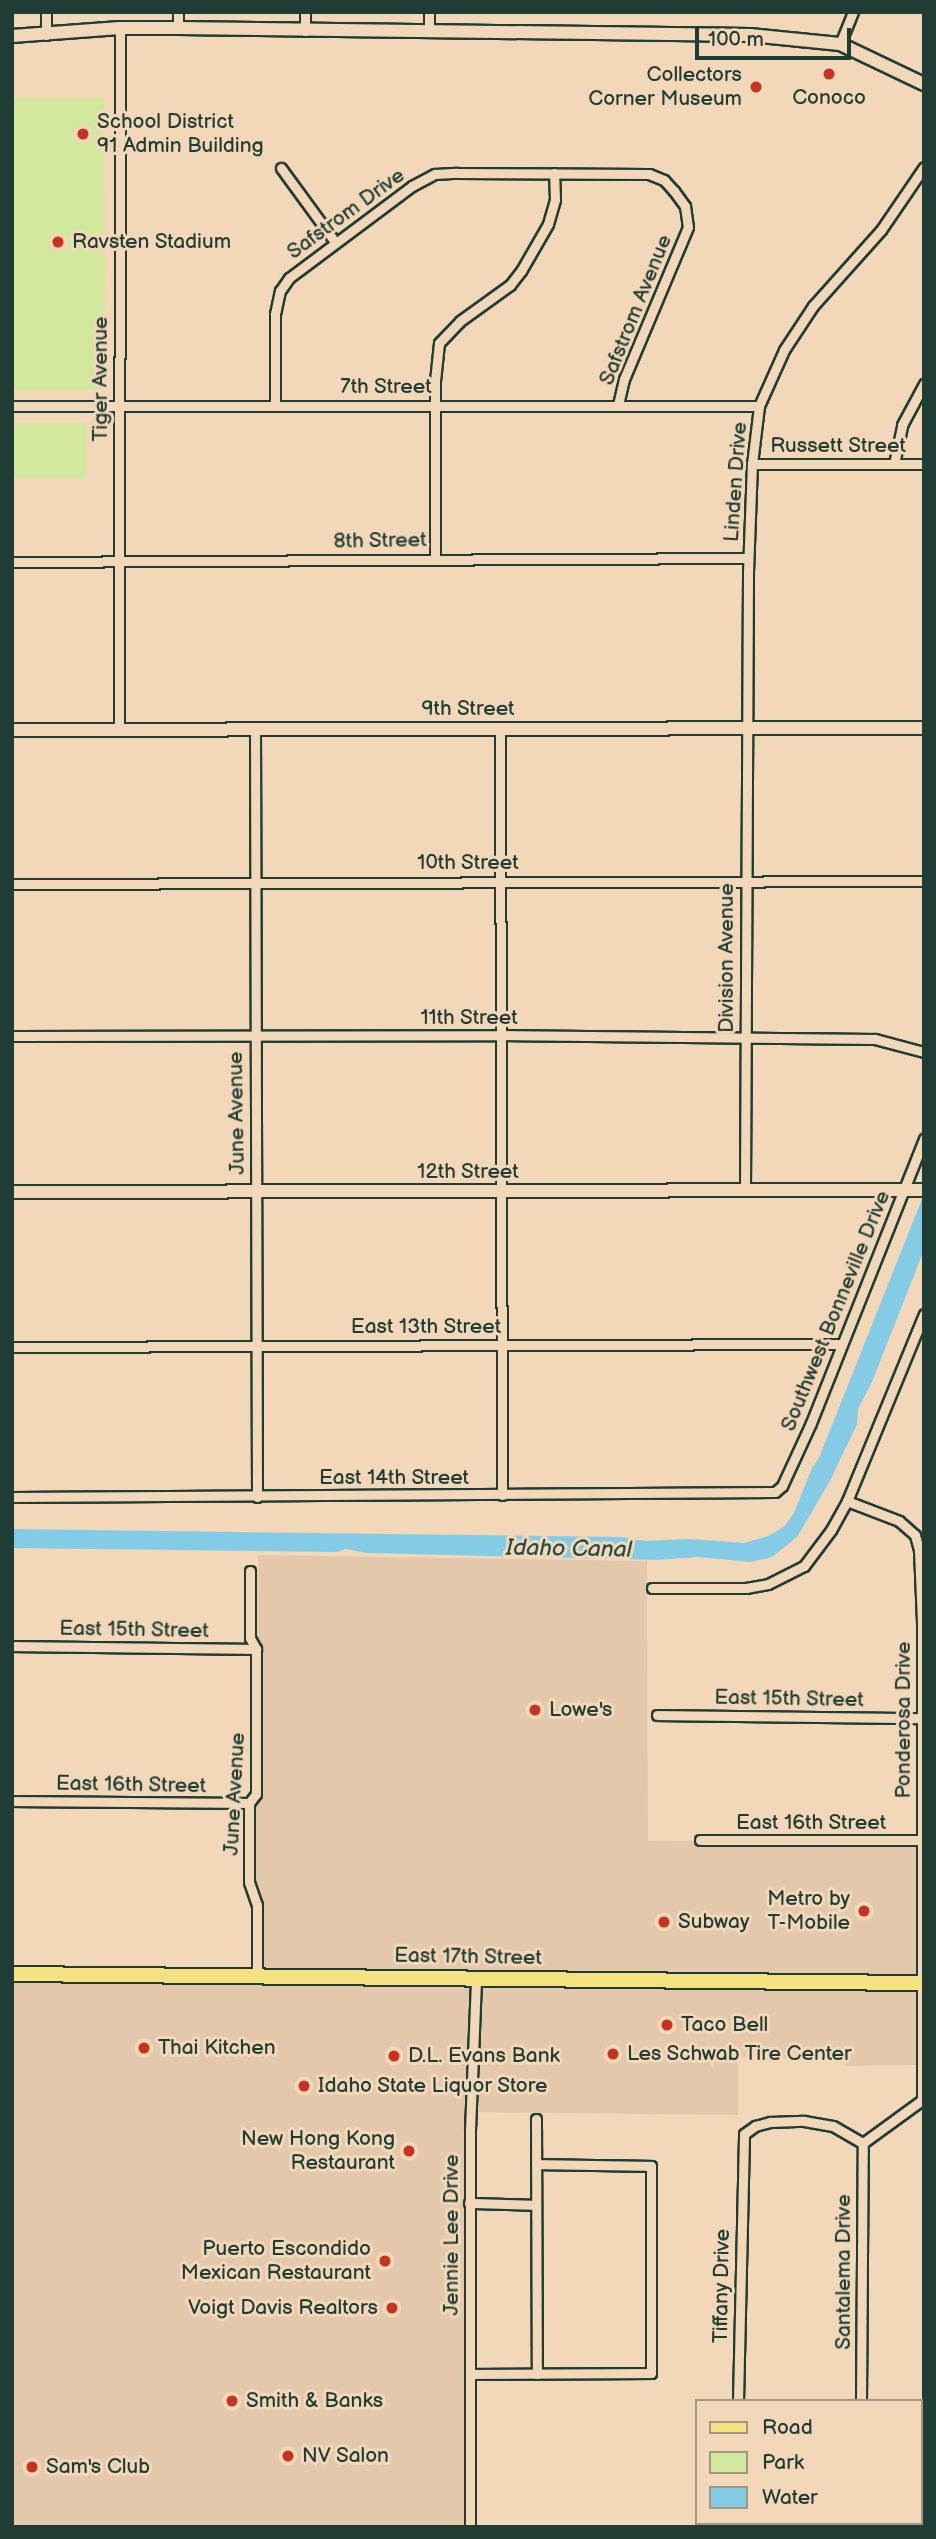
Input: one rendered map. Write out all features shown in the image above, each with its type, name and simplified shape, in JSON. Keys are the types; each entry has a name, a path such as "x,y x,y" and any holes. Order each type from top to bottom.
{"main road":[{"name":"East 17th Street","path":"12,1974 923,1983"}],"street":[{"path":"46,12 46,35"},
{"path":"178,12 178,28"},
{"path":"305,12 305,31"},
{"path":"429,12 429,32"},
{"path":"840,44 853,12"},
{"path":"12,36 120,28 750,35 840,44 924,84"},
{"name":"Tiger Avenue","path":"119,730 120,28"},
{"name":"Linden Drive","path":"746,727 748,558 752,464 759,406 784,350 813,306 881,230 924,167"},
{"path":"281,168 335,242"},
{"path":"436,558 436,404 439,343 460,321 504,290 521,271 548,224 555,200 554,173"},
{"name":"Safstrom Drive","path":"275,406 275,314 280,291 295,271 412,186 435,174 554,173"},
{"name":"Safstrom Avenue","path":"554,173 649,174 664,180 688,215 685,236 624,379 618,404"},
{"path":"894,464 902,425 924,384"},
{"name":"7th Street","path":"12,406 759,406"},
{"name":"Russett Street","path":"752,464 924,464"},
{"name":"8th Street","path":"12,562 748,558"},
{"name":"Division Avenue","path":"746,727 746,1190"},
{"path":"500,728 502,1495"},
{"name":"9th Street","path":"12,730 924,728"},
{"name":"June Avenue","path":"255,730 257,1497"},
{"name":"10th Street","path":"12,884 502,880 924,881"},
{"name":"11th Street","path":"12,1036 500,1035 875,1039 924,1052"},
{"name":"Southwest Bonneville Drive","path":"775,1492 782,1486 811,1423 840,1344 924,1139"},
{"name":"12th Street","path":"12,1192 922,1190"},
{"path":"652,1588 746,1588 786,1576 811,1559 847,1501 924,1314"},
{"name":"East 13th Street","path":"12,1347 840,1344"},
{"name":"East 14th Street","path":"12,1497 775,1492"},
{"name":"Ponderosa Drive","path":"847,1501 900,1521 915,1535 919,1550 922,1623 920,1718 923,2100"},
{"name":"June Avenue","path":"250,1571 250,1638 256,1649 256,1794 249,1803 249,1882 257,1905 257,1976"},
{"name":"East 15th Street","path":"12,1646 256,1649"},
{"name":"East 15th Street","path":"657,1715 920,1718"},
{"name":"East 16th Street","path":"12,1801 249,1803"},
{"name":"East 16th Street","path":"700,1840 922,1840"},
{"name":"Jennie Lee Drive","path":"470,2527 469,2203 476,1979"},
{"path":"863,2143 923,2100"},
{"path":"536,2119 537,2374"},
{"name":"Tiffany Drive","path":"738,2399 744,2134 755,2126 770,2122 804,2121 833,2126 863,2143"},
{"name":"Santalema Drive","path":"861,2399 863,2143"},
{"path":"470,2374 651,2373 651,2166 536,2164"},
{"path":"469,2203 536,2205"}],"shaded area":[{"path":"258,1555 647,1561 648,1841 922,1840 922,2065 845,2066 844,2059 738,2057 738,2115 471,2112 470,2527 12,2527 12,1974 257,1976 257,1905 249,1803 256,1794"}],"green space":[{"name":"Ravsten Stadium","path":"12,98 104,98 105,386 101,390 12,390"},
{"path":"12,423 86,423 86,478 12,478"}],"water":[{"name":"Idaho Canal","path":"924,1194 924,1250 872,1382 858,1409 857,1424 830,1481 797,1537 772,1557 750,1562 699,1557 656,1560 368,1553 345,1549 337,1552 12,1548 12,1529 622,1537 645,1541 688,1539 744,1543 768,1536 784,1527 794,1513 812,1468 819,1458"}],"place":[{"name":"Conoco","path":"829,74"},
{"name":"Collectors Corner Museum","path":"756,87"},
{"name":"School District 91 Admin Building","path":"83,134"},
{"name":"Ravsten Stadium","path":"58,242"},
{"name":"Lowe's","path":"535,1710"},
{"name":"Metro by T-Mobile","path":"864,1911"},
{"name":"Subway","path":"664,1922"},
{"name":"Taco Bell","path":"667,2025"},
{"name":"Thai Kitchen","path":"144,2048"},
{"name":"Les Schwab Tire Center","path":"613,2054"},
{"name":"D.L. Evans Bank","path":"394,2056"},
{"name":"Idaho State Liquor Store","path":"304,2086"},
{"name":"New Hong Kong Restaurant","path":"409,2151"},
{"name":"Puerto Escondido Mexican Restaurant","path":"385,2261"},
{"name":"Voigt Davis Realtors","path":"392,2308"},
{"name":"Smith & Banks","path":"232,2401"},
{"name":"NV Salon","path":"288,2456"},
{"name":"Sam's Club","path":"32,2467"}]}
